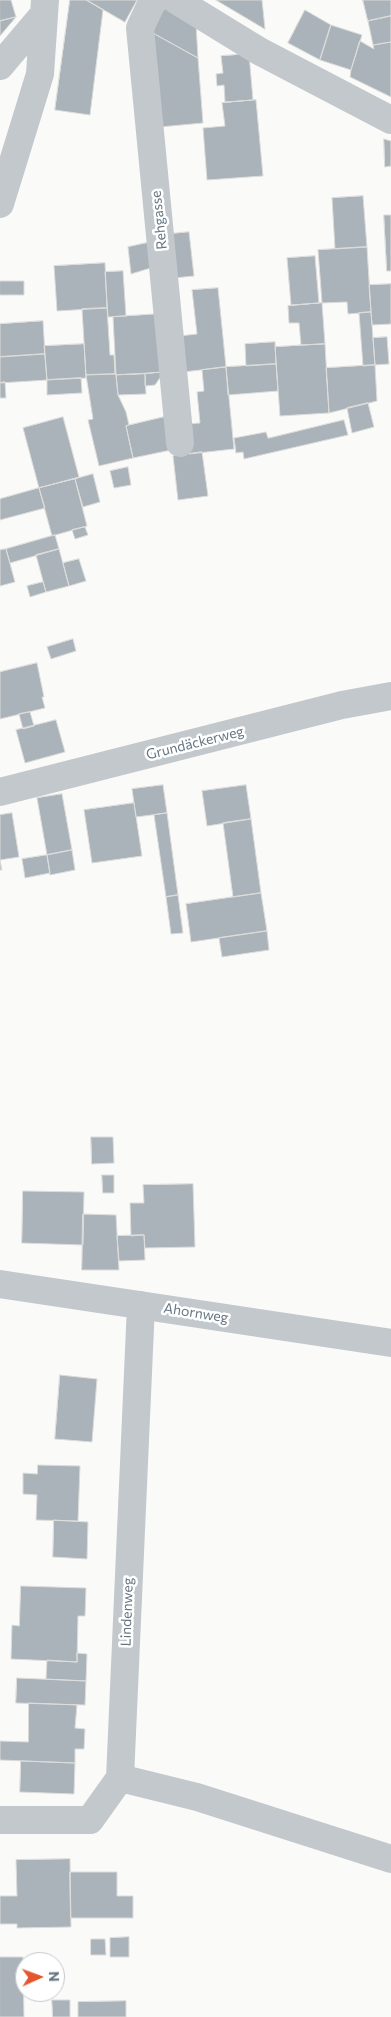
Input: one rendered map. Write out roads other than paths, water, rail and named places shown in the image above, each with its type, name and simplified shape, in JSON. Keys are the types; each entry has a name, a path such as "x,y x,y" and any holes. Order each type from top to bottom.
{"street":[{"name":"Rehgasse","path":"153,0 140,28 180,443"},
{"path":"176,0 259,51 391,120"},
{"path":"0,66 44,7"},
{"path":"0,204 40,74 44,7"},
{"name":"Grundäckerweg","path":"0,792 342,706 391,696"},
{"name":"Ahornweg","path":"0,1284 391,1343"},
{"name":"Lindenweg","path":"120,1778 141,1305"},
{"path":"0,1820 90,1820 120,1778 198,1797 391,1859"}]}
